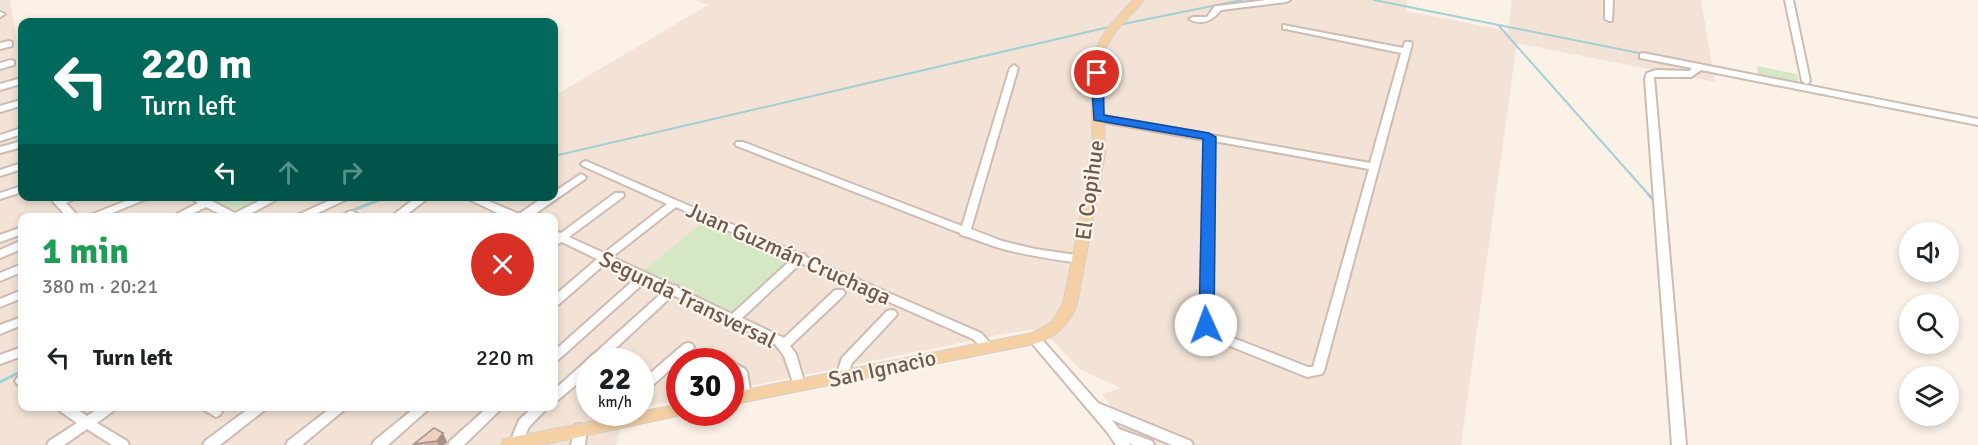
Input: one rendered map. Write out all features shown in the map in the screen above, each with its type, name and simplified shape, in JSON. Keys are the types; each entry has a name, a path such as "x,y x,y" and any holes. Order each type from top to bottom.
{"main road":[{"name":"El Copihue","path":"1034,338 1053,330 1065,318 1070,304 1097,167 1097,73 1101,48 1119,21 1139,0"},
{"name":"San Ignacio","path":"744,397 1034,338"},
{"path":"512,444 579,437 602,426"}],"street":[{"path":"1193,19 1209,20 1218,8 1286,0"},
{"path":"1609,0 1609,19"},
{"path":"1789,0 1806,81"},
{"path":"1209,137 1206,325 1219,337 1307,372 1315,372 1321,367 1407,47 1286,27"},
{"path":"1643,56 1978,122"},
{"path":"0,66 11,63"},
{"path":"1679,445 1648,79 1650,75 1656,73 1691,74 1699,67"},
{"path":"965,233 1014,68"},
{"path":"0,87 18,82"},
{"path":"0,109 17,104"},
{"path":"1098,117 1375,167"},
{"path":"0,138 18,132"},
{"path":"740,144 965,233 1035,254 1078,259"},
{"path":"0,150 18,145"},
{"name":"Juan Guzmán Cruchaga","path":"586,164 977,336 988,347"},
{"path":"0,173 18,167"},
{"path":"558,193 581,177"},
{"path":"0,196 18,190"},
{"path":"558,237 619,195"},
{"path":"58,201 70,213"},
{"path":"102,213 135,201"},
{"path":"202,201 227,213"},
{"path":"243,213 268,201"},
{"path":"308,213 337,201"},
{"path":"401,213 419,201"},
{"path":"478,201 508,213"},
{"path":"528,213 546,201"},
{"path":"558,299 675,202"},
{"path":"185,213 206,203"},
{"path":"0,238 18,231"},
{"name":"Segunda Transversal","path":"558,239 673,289 784,345 793,362 799,385"},
{"path":"0,254 18,247"},
{"path":"734,319 801,257"},
{"path":"0,277 18,270"},
{"path":"558,353 645,276"},
{"path":"608,348 673,289"},
{"path":"784,345 839,292"},
{"path":"0,303 18,296"},
{"path":"842,376 846,361 891,314"},
{"path":"0,330 18,323"},
{"path":"1034,338 1123,445"},
{"path":"654,377 688,347"},
{"path":"0,360 18,353"},
{"path":"558,393 576,377"},
{"path":"1092,406 1185,445"},
{"path":"69,411 122,445"},
{"path":"54,445 105,411"},
{"path":"210,445 255,411"},
{"path":"293,445 337,411"},
{"path":"379,445 420,411"},
{"path":"455,445 492,411"},
{"path":"512,444 524,424 538,411"},
{"path":"1114,432 1147,445"}],"shaded area":[{"path":"0,0 10,0 18,47 18,201 558,201 558,94 708,5 695,0 1407,0 1406,11 1508,31 1512,0 1701,0 1715,82 1517,43 1461,445 1127,445 1115,411 1102,394 1121,388 1081,370 1041,329 1008,333 744,387 744,348 666,348 666,403 654,405 654,348 576,348 576,426 621,426 616,445 0,445"}],"green space":[{"path":"1757,66 1797,74 1798,82 1758,74"},
{"path":"213,201 261,201 237,209"},
{"path":"704,221 791,259 733,312 644,270"}],"building":[{"path":"434,428 443,433 437,441 414,444"}],"waterway":[{"path":"1123,24 1242,0"},
{"path":"1374,0 1644,54"},
{"path":"1499,26 1649,195"},
{"path":"558,155 1109,27"},
{"path":"1648,194 1654,201 1664,333"},
{"path":"346,213 376,201"},
{"path":"0,382 18,373"}],"route":[{"path":"1097,73 1098,117 1209,137 1206,325"}]}
